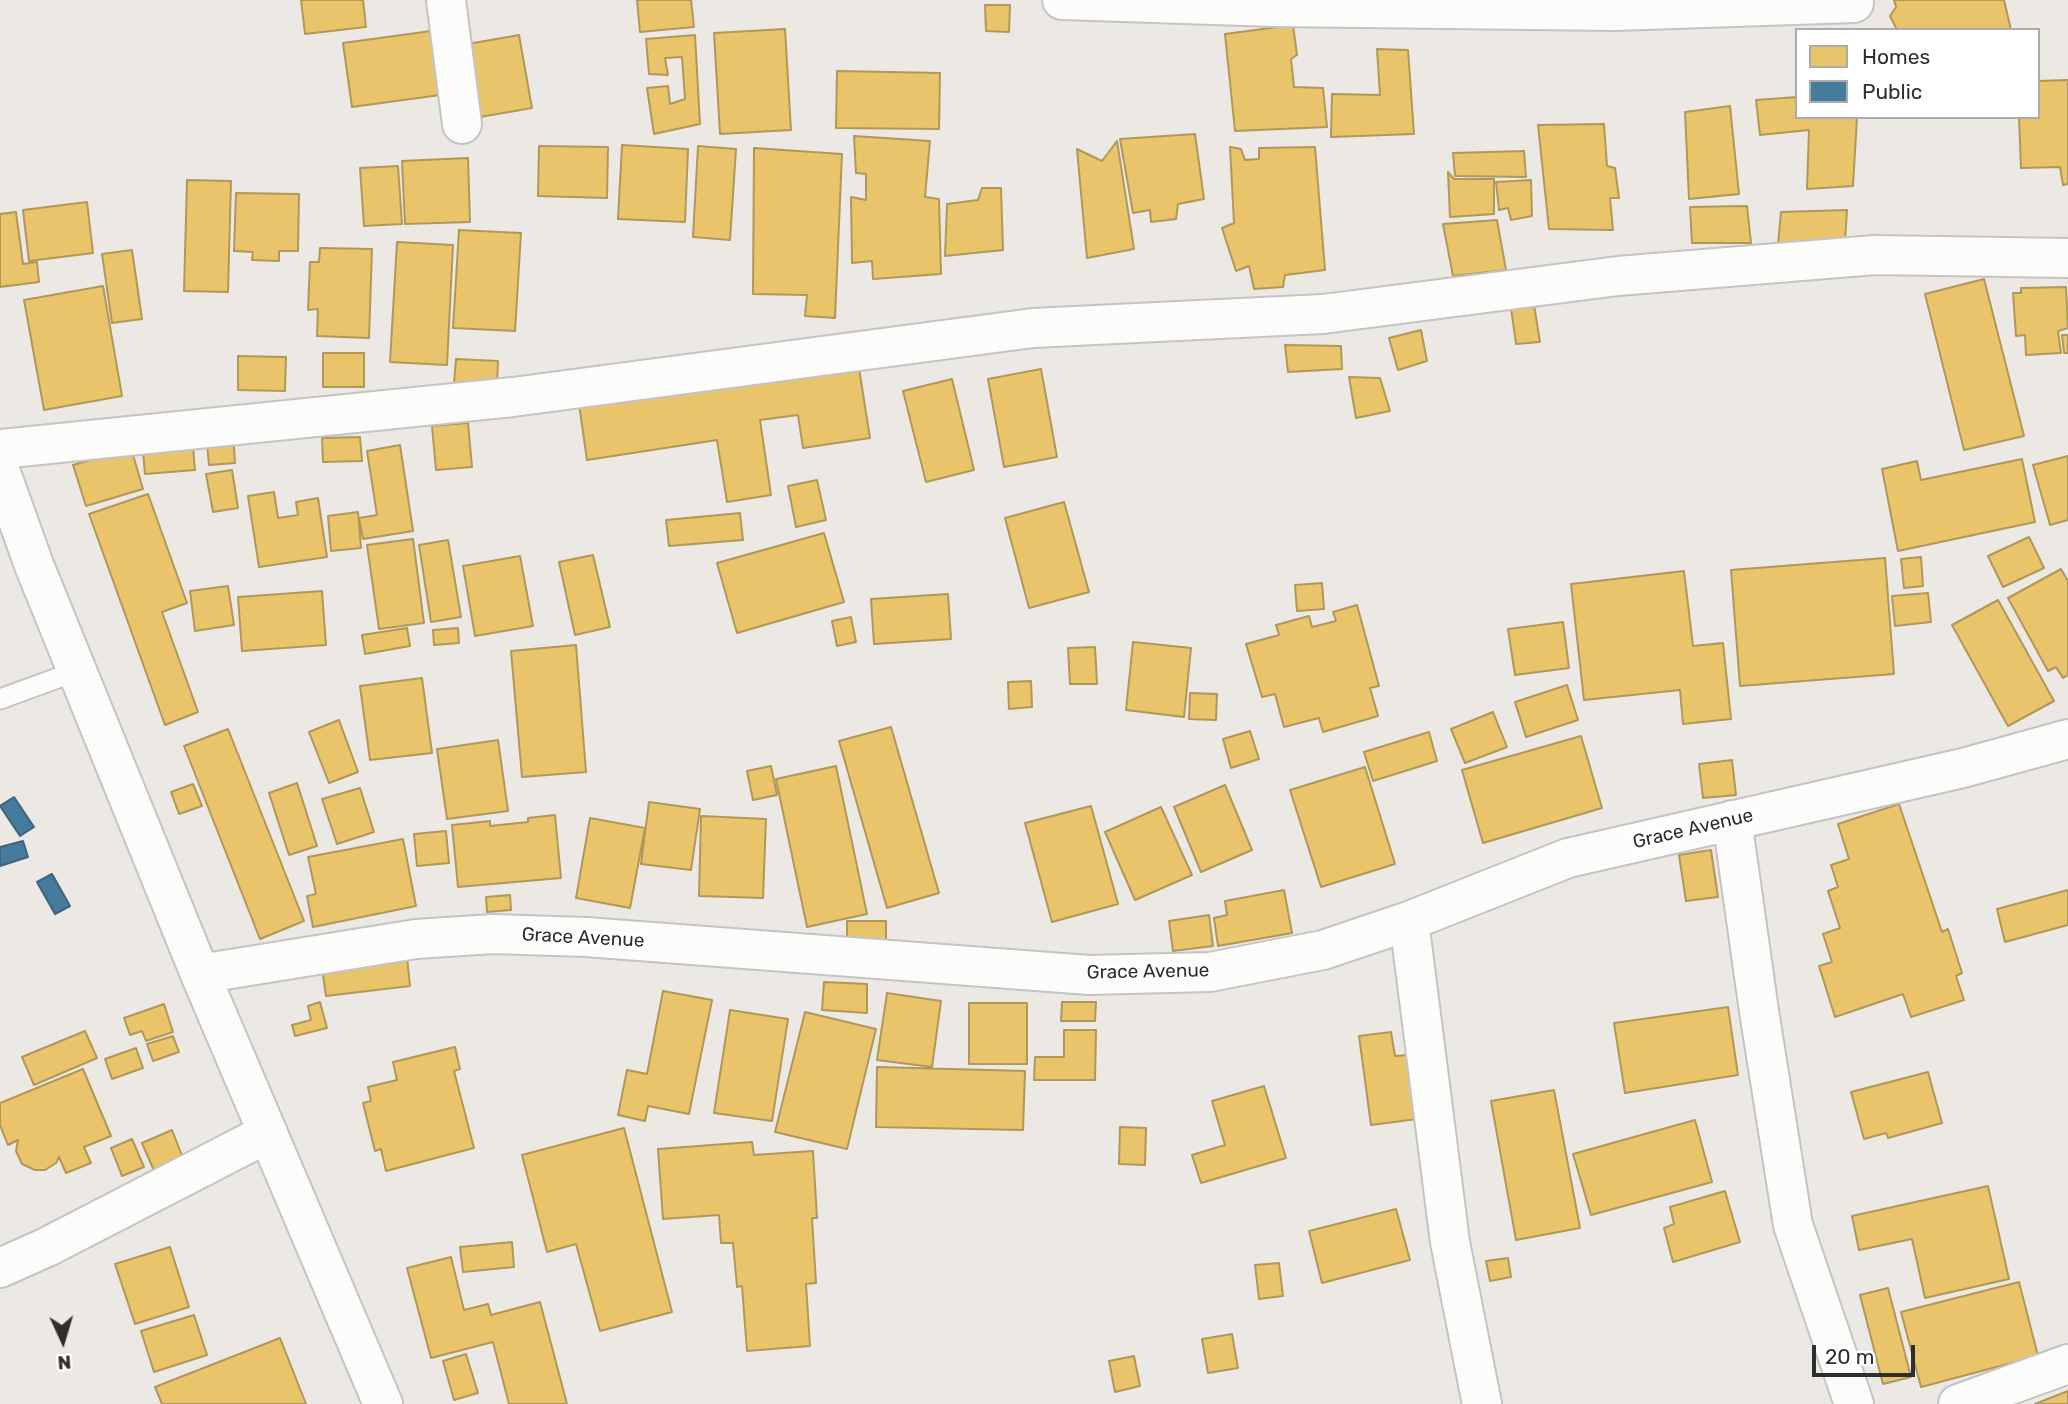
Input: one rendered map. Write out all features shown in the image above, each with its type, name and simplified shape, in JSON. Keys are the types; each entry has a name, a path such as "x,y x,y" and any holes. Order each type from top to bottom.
{"street":[{"path":"446,0 462,124"},
{"path":"1062,0 1274,7 1616,11 1854,3"},
{"path":"0,449 513,397 1033,328 1323,314 1618,276 1875,255 2068,258"},
{"path":"0,470 34,565 200,974 383,1404"},
{"name":"Grace Avenue","path":"200,974 416,939 494,934 586,937 1089,975 1210,972 1323,950 1409,920 1568,858 1962,768 2068,739"},
{"path":"1731,820 1793,1225 1854,1404"},
{"path":"1409,920 1450,1242 1482,1404"},
{"path":"0,1268 47,1247 268,1133"},
{"path":"1958,1404 2068,1364"}],"lane":[{"path":"0,699 77,671"}],"building: Homes":[{"path":"301,0 363,0 366,27 305,34"},
{"path":"637,0 691,0 694,27 640,32"},
{"path":"1894,0 2004,0 2011,28 1896,28 1890,16 1896,7"},
{"path":"985,5 1010,5 1009,32 986,31"},
{"path":"1293,25 1297,55 1291,59 1294,87 1323,88 1327,127 1235,131 1225,34"},
{"path":"785,29 791,130 720,134 714,33"},
{"path":"431,31 440,95 352,107 343,43"},
{"path":"519,35 532,108 480,117 468,44"},
{"path":"695,35 700,124 654,134 647,88 668,86 670,104 685,99 682,57 665,58 668,75 649,74 646,39"},
{"path":"1377,49 1408,50 1414,134 1331,137 1332,94 1380,95"},
{"path":"837,71 940,73 939,129 836,128"},
{"path":"2068,80 2068,184 2063,185 2060,167 2021,168 2019,119 2040,119 2040,81"},
{"path":"1795,97 1795,119 1857,119 1853,186 1807,189 1809,130 1760,135 1756,100"},
{"path":"1730,106 1739,194 1689,199 1685,112"},
{"path":"1604,124 1607,166 1615,168 1619,198 1610,198 1613,230 1549,229 1538,125"},
{"path":"1195,134 1204,199 1178,204 1176,219 1151,222 1150,210 1133,213 1120,139"},
{"path":"854,136 930,141 925,197 939,199 941,274 873,279 872,261 852,263 851,197 866,200 866,174 856,173"},
{"path":"1117,141 1134,249 1087,258 1077,149 1102,161"},
{"path":"622,145 688,149 685,222 618,219"},
{"path":"539,146 608,147 607,198 538,196"},
{"path":"698,146 736,149 730,240 693,237"},
{"path":"1230,147 1241,149 1245,160 1259,159 1259,148 1315,147 1325,270 1285,275 1283,287 1254,289 1249,266 1236,271 1222,228 1234,223"},
{"path":"754,148 842,154 835,318 805,316 807,295 753,294"},
{"path":"1524,151 1526,177 1455,176 1453,153"},
{"path":"468,158 470,222 405,224 402,161"},
{"path":"398,166 402,224 364,226 360,168"},
{"path":"1448,172 1454,179 1494,179 1494,214 1450,217"},
{"path":"187,180 231,181 228,292 184,291"},
{"path":"1531,180 1532,216 1511,220 1508,208 1499,210 1496,182"},
{"path":"982,188 1001,188 1003,250 945,256 947,204 978,200"},
{"path":"236,193 299,194 298,251 279,251 279,261 252,260 253,252 234,251"},
{"path":"87,202 93,253 29,261 23,210"},
{"path":"1747,206 1751,243 1692,243 1690,207"},
{"path":"1847,210 1845,241 1778,245 1781,212"},
{"path":"16,212 23,264 37,262 39,282 0,287 0,214"},
{"path":"1497,220 1506,270 1453,276 1443,224"},
{"path":"459,230 521,233 515,331 453,328"},
{"path":"397,242 453,245 447,365 390,362"},
{"path":"320,248 372,249 369,338 317,336 318,309 308,310 310,262 319,262"},
{"path":"132,250 142,319 112,323 102,254"},
{"path":"1984,279 2024,436 1964,450 1925,294"},
{"path":"103,286 122,396 44,410 24,300"},
{"path":"2066,287 2068,328 2058,331 2061,353 2026,355 2025,335 2016,336 2013,293 2021,293 2021,288"},
{"path":"1534,305 1540,342 1516,344 1511,308"},
{"path":"1421,330 1427,361 1398,370 1389,338"},
{"path":"2062,335 2068,335 2068,353 2064,353"},
{"path":"1285,345 1341,346 1342,369 1288,372"},
{"path":"323,353 364,353 364,387 323,387"},
{"path":"238,356 286,357 285,391 238,390"},
{"path":"456,359 498,361 497,386 454,383"},
{"path":"858,362 870,438 803,448 798,415 760,420 771,495 727,502 717,440 587,460 579,404"},
{"path":"1041,369 1057,457 1004,467 988,379"},
{"path":"1349,377 1380,378 1390,411 1356,418"},
{"path":"952,379 974,470 926,482 903,391"},
{"path":"468,423 472,467 436,470 432,426"},
{"path":"233,433 235,463 209,465 206,435"},
{"path":"192,436 195,470 145,474 142,440"},
{"path":"360,437 362,461 323,462 322,438"},
{"path":"400,445 413,531 363,539 359,518 377,515 367,451"},
{"path":"131,448 143,489 86,506 73,465"},
{"path":"2068,456 2068,520 2050,525 2033,465"},
{"path":"2022,459 2035,522 1898,551 1882,469 1917,461 1921,480"},
{"path":"232,470 238,508 213,512 206,474"},
{"path":"817,480 826,520 796,527 788,486"},
{"path":"274,492 278,518 298,515 296,502 318,498 327,557 259,567 248,496"},
{"path":"148,494 187,603 162,612 198,712 165,725 89,514"},
{"path":"1064,502 1089,592 1029,608 1005,518"},
{"path":"358,512 361,548 331,551 328,516"},
{"path":"740,513 743,540 669,546 666,520"},
{"path":"824,533 844,602 737,633 717,563"},
{"path":"2029,537 2044,568 2003,587 1988,556"},
{"path":"413,539 424,623 379,629 367,545"},
{"path":"448,540 461,617 431,622 419,545"},
{"path":"593,555 610,627 575,635 559,562"},
{"path":"520,556 533,626 475,636 463,566"},
{"path":"1921,557 1923,586 1904,588 1901,559"},
{"path":"1885,558 1894,674 1740,686 1731,570"},
{"path":"2061,569 2068,581 2068,675 2063,678 2056,667 2048,671 2008,598"},
{"path":"1684,571 1693,646 1723,643 1731,719 1683,724 1680,690 1584,700 1571,584"},
{"path":"1322,583 1324,609 1297,611 1295,585"},
{"path":"228,586 234,625 195,631 190,591"},
{"path":"322,591 326,645 242,651 238,597"},
{"path":"1928,593 1931,622 1895,626 1892,596"},
{"path":"948,594 951,639 874,644 871,599"},
{"path":"1998,600 2054,701 2008,726 1952,625"},
{"path":"1357,605 1379,686 1370,688 1378,716 1323,732 1319,718 1284,727 1275,694 1262,697 1246,644 1279,635 1276,625 1309,616 1312,627 1336,621 1333,612"},
{"path":"851,617 856,642 837,646 832,621"},
{"path":"1563,622 1569,668 1515,675 1508,629"},
{"path":"407,628 410,646 365,654 362,635"},
{"path":"458,628 459,643 434,645 433,630"},
{"path":"1133,642 1191,648 1184,717 1126,710"},
{"path":"576,645 586,772 522,777 511,651"},
{"path":"1095,647 1097,684 1070,684 1068,648"},
{"path":"422,678 432,753 370,760 360,686"},
{"path":"1031,681 1032,707 1009,709 1008,682"},
{"path":"1567,685 1578,720 1526,737 1515,702"},
{"path":"1190,693 1217,694 1216,720 1189,719"},
{"path":"1493,712 1507,747 1465,763 1451,729"},
{"path":"339,720 358,772 329,783 309,732"},
{"path":"891,727 939,893 887,908 839,741"},
{"path":"228,729 304,921 260,939 184,746"},
{"path":"1250,731 1259,759 1231,768 1223,739"},
{"path":"1429,732 1437,761 1373,781 1364,752"},
{"path":"1581,736 1602,808 1483,843 1462,770"},
{"path":"498,740 508,811 447,819 437,749"},
{"path":"1732,760 1736,795 1703,798 1699,764"},
{"path":"771,766 777,795 753,800 747,771"},
{"path":"836,766 867,914 807,927 776,779"},
{"path":"1365,767 1395,864 1321,887 1290,790"},
{"path":"297,783 317,846 289,855 269,793"},
{"path":"193,784 202,806 179,814 171,792"},
{"path":"1225,785 1252,850 1201,872 1174,807"},
{"path":"360,788 374,832 337,844 322,799"},
{"path":"649,802 700,809 691,870 641,864"},
{"path":"1899,804 1942,932 1948,929 1962,973 1956,976 1964,1000 1911,1017 1903,994 1835,1017 1819,966 1832,962 1823,934 1840,928 1828,891 1838,887 1831,865 1849,859 1838,824"},
{"path":"1091,806 1118,904 1052,922 1025,823"},
{"path":"1161,807 1192,875 1135,900 1105,832"},
{"path":"555,815 561,878 458,887 452,825 490,821 490,826 528,822 528,818"},
{"path":"701,816 766,819 763,898 699,896"},
{"path":"590,818 645,828 630,908 576,898"},
{"path":"446,831 449,863 417,866 414,834"},
{"path":"403,839 416,906 313,927 307,896 316,894 308,857"},
{"path":"1711,850 1718,897 1686,901 1679,855"},
{"path":"1284,890 1292,933 1218,946 1214,918 1227,915 1225,901"},
{"path":"2068,890 2068,925 2005,942 1997,909"},
{"path":"510,895 511,910 487,912 486,897"},
{"path":"1209,915 1213,946 1173,951 1169,921"},
{"path":"847,921 886,921 886,948 847,948"},
{"path":"407,957 410,986 326,996 322,968"},
{"path":"824,982 867,984 867,1013 822,1010"},
{"path":"663,991 712,1000 689,1114 648,1106 645,1121 618,1115 627,1070 647,1074"},
{"path":"887,993 941,1001 932,1067 877,1060"},
{"path":"320,1002 327,1028 295,1036 292,1025 311,1020 308,1006"},
{"path":"1062,1002 1096,1002 1095,1021 1061,1021"},
{"path":"969,1003 1027,1003 1027,1064 969,1064"},
{"path":"164,1004 173,1032 146,1041 142,1031 130,1035 124,1018"},
{"path":"1728,1007 1738,1075 1625,1093 1614,1023"},
{"path":"730,1010 788,1019 772,1121 714,1113"},
{"path":"805,1012 876,1029 847,1149 775,1132"},
{"path":"1064,1030 1096,1030 1095,1080 1034,1080 1035,1057 1064,1057"},
{"path":"85,1031 97,1058 34,1085 22,1057"},
{"path":"1391,1032 1395,1056 1408,1055 1417,1119 1371,1125 1359,1036"},
{"path":"173,1036 179,1052 153,1061 147,1044"},
{"path":"455,1047 460,1069 454,1071 474,1148 386,1171 381,1149 375,1151 363,1103 371,1101 368,1087 397,1080 393,1062"},
{"path":"136,1048 143,1068 112,1079 105,1059"},
{"path":"877,1067 1025,1071 1023,1130 876,1127"},
{"path":"83,1069 111,1136 84,1147 91,1163 66,1173 59,1157 56,1163 45,1170 35,1170 22,1164 16,1151 18,1140 8,1145 0,1125 0,1103"},
{"path":"1928,1072 1942,1123 1888,1138 1886,1133 1864,1139 1851,1092"},
{"path":"1264,1086 1286,1158 1201,1183 1192,1155 1225,1145 1212,1101"},
{"path":"1554,1090 1580,1228 1516,1240 1491,1101"},
{"path":"1695,1120 1712,1182 1591,1215 1573,1154"},
{"path":"1120,1127 1146,1128 1145,1165 1119,1164"},
{"path":"624,1128 672,1312 600,1331 576,1244 547,1252 522,1155"},
{"path":"172,1130 184,1161 155,1173 142,1143"},
{"path":"132,1139 144,1167 122,1176 111,1148"},
{"path":"752,1142 754,1155 813,1151 817,1218 812,1218 816,1283 806,1284 810,1346 747,1351 742,1286 737,1287 733,1243 721,1243 719,1215 663,1219 658,1149"},
{"path":"1988,1186 2009,1279 1925,1298 1912,1239 1859,1250 1852,1216"},
{"path":"1725,1191 1740,1242 1673,1262 1664,1228 1674,1224 1670,1207"},
{"path":"1396,1209 1410,1260 1322,1283 1309,1231"},
{"path":"512,1242 514,1267 463,1272 460,1247"},
{"path":"170,1247 189,1307 135,1324 115,1264"},
{"path":"451,1257 464,1310 488,1304 491,1315 540,1302 567,1404 509,1404 493,1342 431,1358 407,1268"},
{"path":"1508,1258 1511,1277 1490,1281 1486,1261"},
{"path":"1279,1263 1283,1296 1259,1299 1255,1265"},
{"path":"2019,1282 2038,1356 1921,1387 1901,1312"},
{"path":"1888,1288 1911,1377 1883,1384 1860,1295"},
{"path":"194,1315 207,1355 154,1372 141,1331"},
{"path":"1232,1334 1238,1368 1208,1373 1202,1339"},
{"path":"280,1338 306,1404 162,1404 155,1387"},
{"path":"466,1354 478,1393 454,1400 443,1361"},
{"path":"1134,1356 1140,1386 1115,1392 1109,1361"},
{"path":"2068,1391 2068,1404 2035,1404"}],"building: Public":[{"path":"14,797 34,827 20,836 0,806"},
{"path":"23,841 28,857 0,866 0,847"},
{"path":"52,874 70,906 55,914 37,882"}]}
